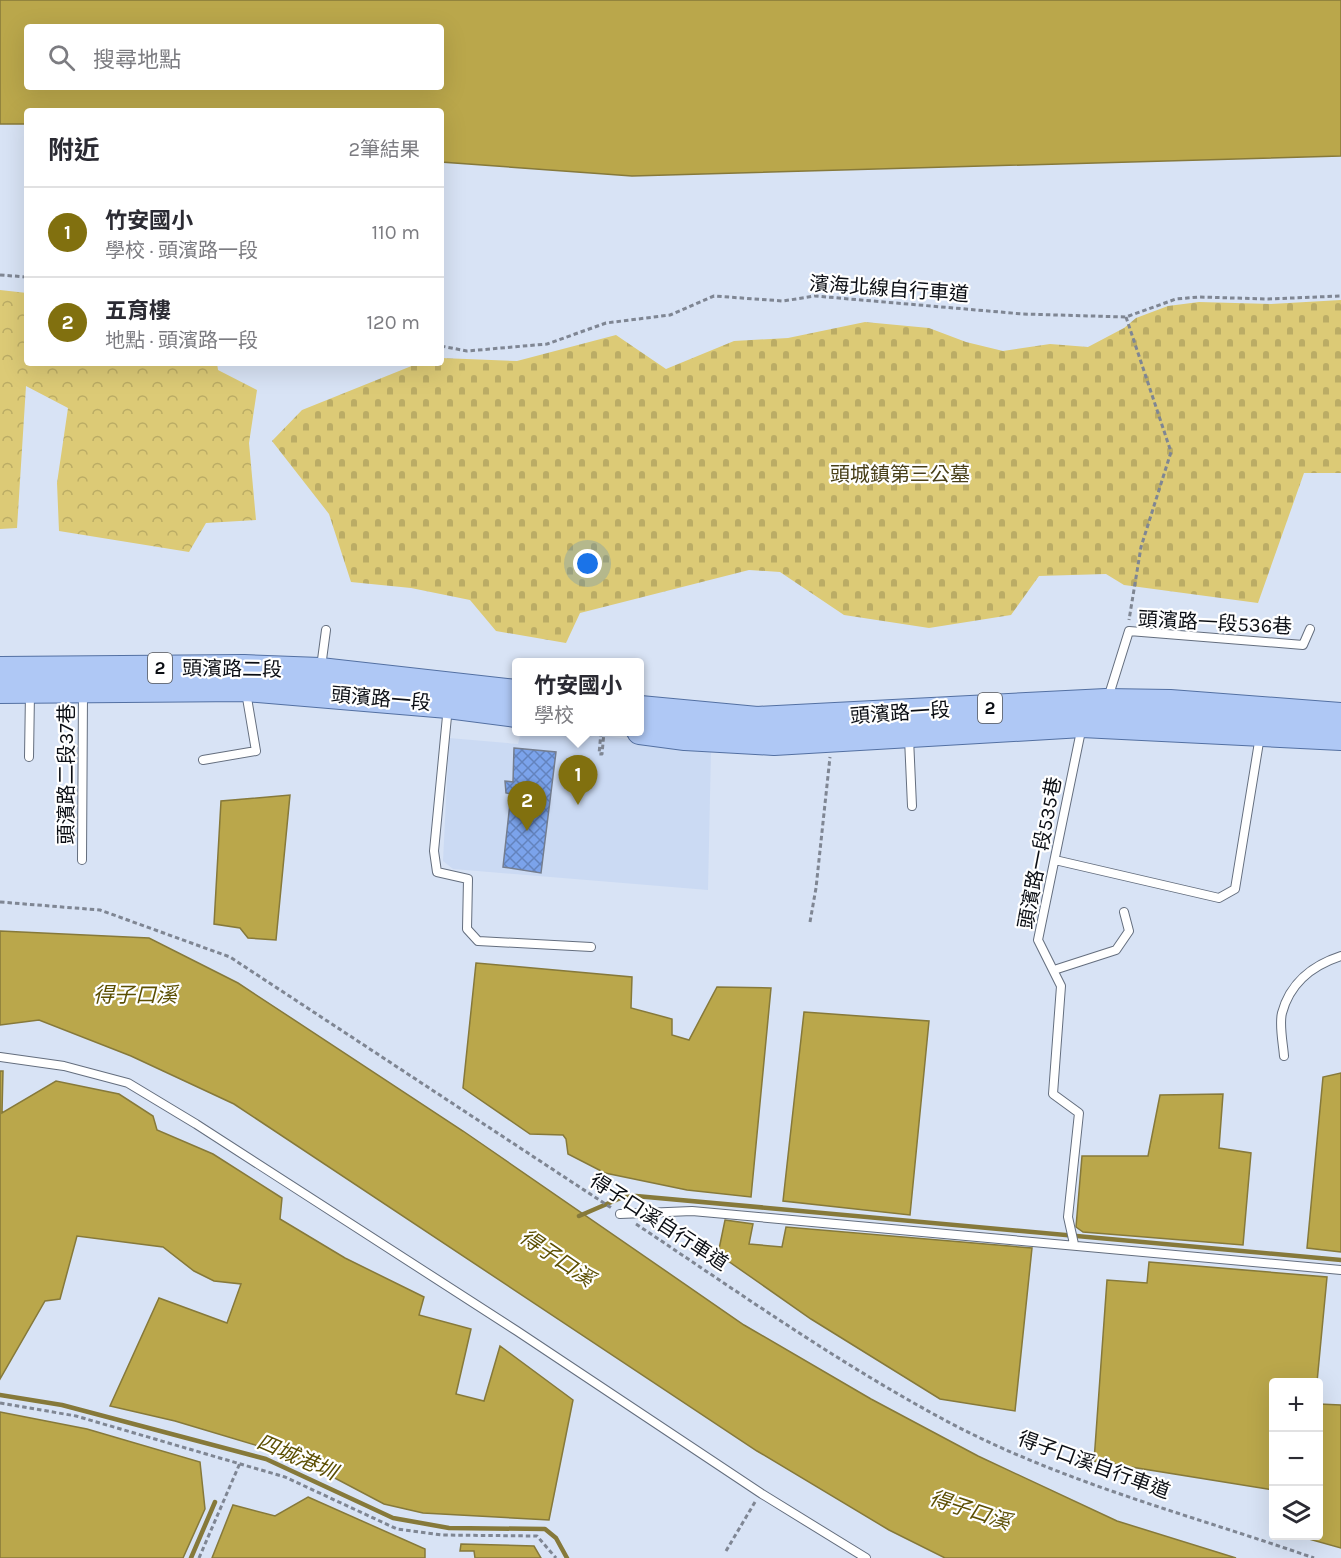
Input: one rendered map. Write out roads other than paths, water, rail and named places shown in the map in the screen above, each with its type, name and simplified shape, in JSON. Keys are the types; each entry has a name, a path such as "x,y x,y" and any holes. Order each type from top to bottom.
{"main road":[{"name":"頭濱路二段","path":"0,690 30,690 82,679 244,668 320,671"},
{"name":"頭濱路二段","path":"0,670 82,679 246,688"},
{"name":"頭濱路一段","path":"320,671 449,695 512,713"},
{"name":"頭濱路一段","path":"246,688 449,695 512,693"},
{"name":"頭濱路一段","path":"644,732 686,737 774,742 832,740 1170,703 1341,716"},
{"name":"頭濱路一段","path":"644,710 758,720 1094,713 1261,732 1341,736"}],"lane":[{"name":"頭濱路一段536巷","path":"1094,713 1129,632 1303,645 1310,629"},
{"path":"320,671 326,630"},
{"name":"頭濱路二段37巷","path":"82,679 82,860"},
{"path":"203,760 256,752 246,688"},
{"path":"29,757 30,690"},
{"path":"449,695 434,851 437,872 468,879 467,929 478,940 591,947"},
{"name":"頭濱路一段535巷","path":"1074,1244 1068,1217 1079,1113 1053,1094 1061,986 1038,939 1055,860 1094,713"},
{"path":"1055,860 1219,898 1234,889 1261,732"},
{"path":"909,733 912,806"},
{"path":"1054,970 1116,950 1129,931 1124,912"},
{"path":"1284,1056 1282,1014 1296,982 1322,962 1341,956"},
{"path":"0,1058 64,1066 128,1083 196,1124 507,1324 762,1494 866,1558"},
{"path":"620,1214 692,1211 1341,1270"}],"water":[{"path":"0,0 1341,0 1341,156 632,176 444,162 444,108 24,108 24,124 0,124"},
{"path":"290,795 276,940 248,938 240,928 214,924 221,801"},
{"name":"得子口溪","path":"0,931 149,938 238,983 463,1131 744,1325 871,1399 978,1456 1117,1521 1236,1558 945,1558 889,1530 757,1451 234,1104 131,1056 39,1020 0,1025"},
{"path":"476,963 632,977 631,1008 672,1019 672,1035 689,1040 717,987 771,988 751,1197 687,1190 605,1173 568,1154 566,1139 563,1135 530,1134 463,1088"},
{"path":"804,1012 929,1021 910,1215 783,1201"},
{"path":"0,1071 3,1071 2,1113 56,1081 119,1094 153,1116 157,1130 213,1154 282,1198 280,1219 345,1258 424,1297 419,1315 471,1329 456,1394 484,1401 500,1346 573,1400 549,1520 423,1513 384,1504 295,1457 175,1421 110,1406 159,1298 227,1323 241,1284 214,1281 194,1271 163,1247 77,1236 60,1299 45,1301 0,1379"},
{"path":"1341,1073 1341,1252 1307,1248 1323,1077"},
{"path":"1223,1094 1219,1148 1251,1153 1243,1245 1083,1232 1076,1227 1082,1156 1148,1156 1160,1095"},
{"path":"725,1220 753,1224 749,1244 782,1247 786,1227 1032,1248 1015,1411 940,1399 811,1319 718,1254"},
{"path":"1149,1262 1327,1277 1317,1378 1269,1378 1269,1489 1094,1461 1107,1280 1147,1283"},
{"path":"1323,1404 1341,1405 1341,1548 1312,1540 1323,1540"},
{"path":"0,1412 87,1429 200,1462 205,1509 183,1558 0,1558"},
{"path":"308,1497 425,1549 425,1558 212,1558 233,1505 275,1516"},
{"path":"461,1544 534,1546 541,1558 475,1558 474,1551 460,1551"}],"waterway":[{"path":"579,1216 623,1197 636,1196 1341,1260"},
{"name":"四城港圳","path":"0,1395 62,1405 266,1459 393,1518 449,1528 545,1529 556,1538 567,1558"},
{"path":"191,1558 215,1502"}],"place":[{"name":"竹安國小","path":"578,805"},
{"name":"五育樓","path":"527,831"}],"park label":[{"name":"頭城鎮第三公墓","path":"900,474"}]}
